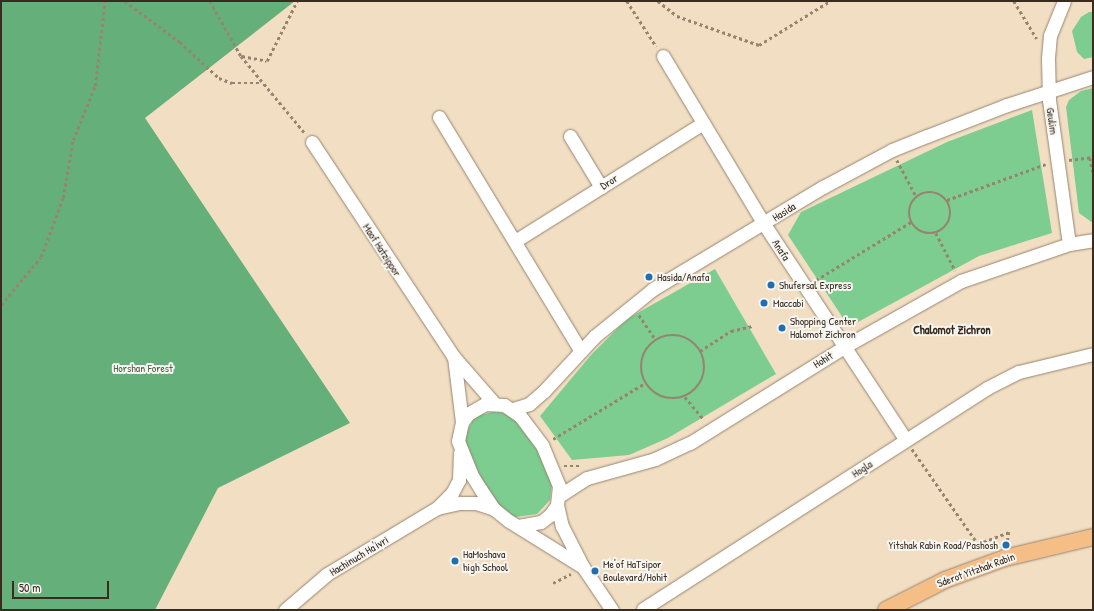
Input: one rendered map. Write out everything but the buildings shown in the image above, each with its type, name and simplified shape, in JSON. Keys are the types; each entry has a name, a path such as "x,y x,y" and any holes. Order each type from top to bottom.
{"main road":[{"name":"Sderot Yitzhak Rabin","path":"886,610 945,580 1005,558 1093,537"}],"street":[{"name":"Geulim","path":"1064,1 1050,35 1048,58 1049,90 1069,244"},
{"name":"Anafa","path":"663,56 764,224 906,440"},
{"name":"Hasida","path":"513,409 529,404 580,350 631,304 653,288 892,150 1049,90 1093,77"},
{"path":"439,117 580,350"},
{"name":"Dror","path":"515,241 703,123"},
{"path":"570,136 601,187"},
{"name":"Maof Hatzippor","path":"312,142 453,356 494,403"},
{"name":"Hohit","path":"558,500 587,478 655,459 712,430 844,347 961,281 1069,244 1093,240"},
{"name":"Hogla","path":"643,610 987,388 1019,372 1093,354"},
{"name":"Maof Hatzippor","path":"453,356 462,422"},
{"path":"584,567 518,526 494,509 471,474 460,450 458,441 462,422 475,408 494,403 513,409 542,445 559,486 558,500 562,526 584,567 612,610"},
{"name":"Hachinuch Ha'ivri","path":"286,610 327,574 436,508 452,493 459,480 460,450"},
{"path":"518,526 541,522 558,500"},
{"name":"Hachinuch Ha'ivri","path":"436,508 459,503 476,503 494,509"}],"path":[{"path":"1,305 41,257 58,211 73,140 95,86 105,1"},
{"path":"125,1 180,42 220,78 232,83 261,83"},
{"path":"210,1 241,56 261,83 312,142"},
{"path":"241,56 267,61 297,1"},
{"path":"627,1 663,56"},
{"path":"658,1 677,16 758,45 830,1"},
{"path":"1014,1 1048,58"},
{"path":"892,150 916,196"},
{"path":"947,200 1058,160 1091,158 1093,172"},
{"path":"928,192 935,192 947,200 951,208 950,220 946,226 936,233 922,232 911,222 909,209 916,196 928,192"},
{"path":"804,287 911,222"},
{"path":"936,233 961,281"},
{"path":"631,304 656,340"},
{"path":"700,351 731,331 753,326"},
{"path":"665,336 680,336 694,343 700,351 704,361 701,382 685,397 676,399 662,397 650,390 645,383 641,364 648,346 656,340 665,336"},
{"path":"542,445 645,383"},
{"path":"685,397 712,430"},
{"path":"906,440 978,544 1009,532 1005,558"},
{"path":"553,583 584,567"}],"green space":[{"name":"Horshan Forest","path":"1,1 295,1 145,118 350,423 218,488 155,610 1,610"},
{"path":"1089,12 1093,12 1093,57 1084,59 1077,52 1072,31 1081,17"},
{"path":"1093,88 1093,223 1079,213 1066,107 1069,100 1081,91"},
{"path":"1032,110 1052,233 979,256 849,327 788,235 801,212 947,142"},
{"path":"715,269 776,374 668,438 629,455 572,460 540,416 591,355 627,319"},
{"path":"496,411 512,416 539,452 552,483 550,500 537,514 516,517 507,514 496,503 476,473 465,444 465,435 473,420 480,415"}],"place":[{"name":"Hasida/Anafa","path":"649,277"},
{"name":"Shufersal Express","path":"771,285"},
{"name":"Maccabi","path":"764,303"},
{"name":"Shopping Center Halomot Zichron","path":"782,328"},
{"name":"Yitshak Rabin Road/Pashosh","path":"1006,545"},
{"name":"HaMoshava high School","path":"455,561"},
{"name":"Me'of HaTsipor Boulevard/Hohit","path":"595,571"}],"district":[{"name":"Chalomot Zichron","path":"952,330"}]}
